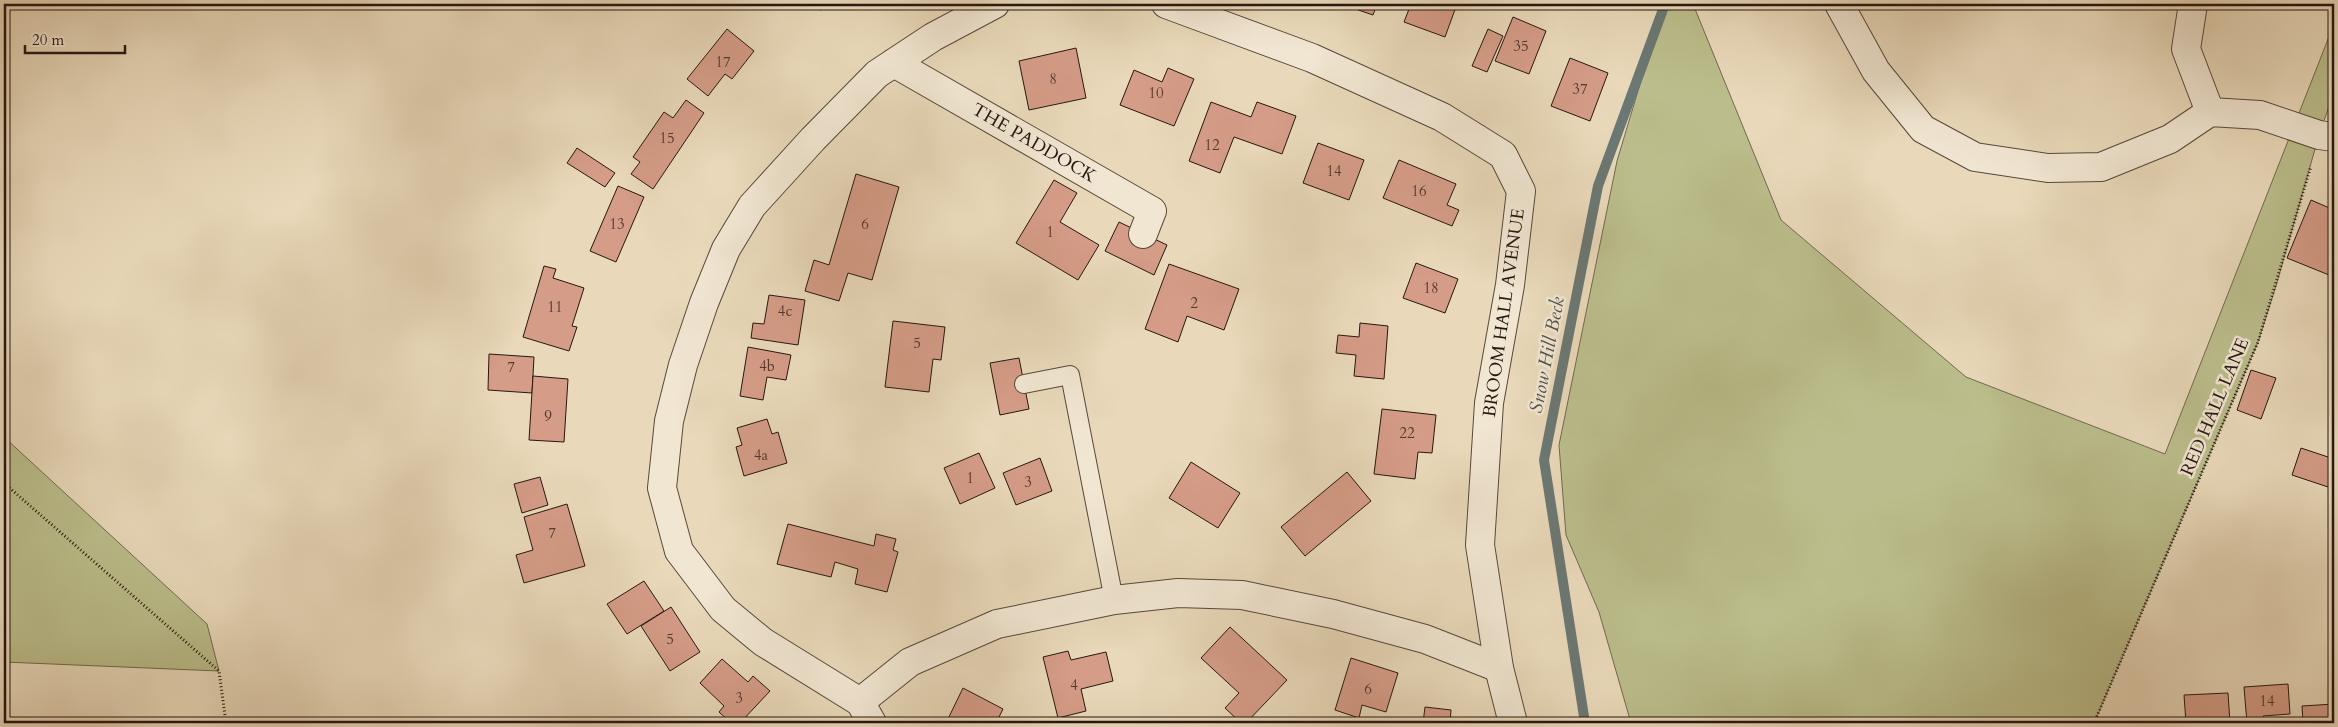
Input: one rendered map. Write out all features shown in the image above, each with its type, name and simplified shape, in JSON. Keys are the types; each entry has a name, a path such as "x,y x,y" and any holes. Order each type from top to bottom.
{"street":[{"path":"995,4 933,37 877,74 813,139 752,206 726,249 704,303 683,365 669,421 662,488 679,551 723,609 763,642 866,712 910,662 997,624 1114,600 1178,593 1242,595 1333,614 1425,638 1500,668"},
{"name":"BROOM HALL AVENUE","path":"1166,4 1312,58 1442,117 1504,155 1521,191 1510,285 1489,403 1480,545 1500,668 1513,723"},
{"path":"1839,4 1876,72 1923,130 1975,157 2048,168 2101,167 2170,138 2210,112 2260,115 2327,136"},
{"path":"2193,4 2186,49 2210,112"},
{"name":"THE PADDOCK","path":"894,63 1152,211 1143,234"}],"lane":[{"path":"1024,384 1070,375 1114,600"}],"path":[{"name":"RED HALL LANE","path":"2094,723 2258,342 2327,136 2334,92"},
{"path":"4,483 219,671 226,723"}],"green space":[{"path":"1664,4 1693,4 1781,220 1966,377 2165,454 2334,24 2334,92 2319,135 2258,342 2094,723 1631,723 1599,612 1566,535 1559,445 1617,161"},
{"path":"4,437 207,624 219,671 4,662"}],"building":[{"path":"818,4 843,4 820,10"},
{"path":"1341,4 1377,4 1373,15"},
{"path":"1411,4 1457,4 1445,37 1404,22"},
{"path":"1513,17 1546,31 1529,74 1495,61"},
{"path":"727,29 754,51 732,79 725,74 708,96 687,79"},
{"path":"1488,29 1503,36 1487,72 1472,66"},
{"path":"1076,48 1086,98 1029,110 1019,61"},
{"path":"1570,58 1608,73 1590,121 1551,106"},
{"path":"1168,68 1194,79 1174,126 1120,105 1134,70 1162,82"},
{"path":"686,100 704,113 653,189 631,174 640,162 633,157 664,112 673,118"},
{"path":"1211,102 1251,117 1257,102 1296,116 1282,154 1234,137 1220,173 1189,161"},
{"path":"1318,143 1364,160 1349,200 1303,183"},
{"path":"577,148 615,173 605,187 567,163"},
{"path":"1399,160 1456,184 1447,205 1459,210 1452,226 1383,198"},
{"path":"856,174 899,187 872,280 848,273 839,301 805,291 814,260 829,265"},
{"path":"1054,180 1077,193 1060,222 1099,245 1078,280 1016,243"},
{"path":"618,186 644,197 616,262 590,251"},
{"path":"2311,200 2334,210 2334,277 2287,258"},
{"path":"1119,222 1167,245 1154,275 1105,251"},
{"path":"1416,263 1458,279 1445,313 1403,298"},
{"path":"1169,264 1239,289 1224,330 1187,316 1178,342 1145,329"},
{"path":"544,266 556,269 553,278 584,288 572,326 577,327 569,351 523,337"},
{"path":"769,295 805,300 798,345 751,338 753,323 764,324"},
{"path":"893,321 945,327 941,360 933,359 929,392 885,387"},
{"path":"1360,323 1388,326 1384,379 1354,376 1356,355 1336,353 1338,335 1359,337"},
{"path":"748,347 791,355 786,380 767,377 763,400 740,396"},
{"path":"489,354 534,357 532,393 488,390"},
{"path":"1019,358 1029,409 1000,415 990,363"},
{"path":"2251,370 2276,378 2261,419 2237,410"},
{"path":"533,376 568,379 564,442 529,440"},
{"path":"1382,409 1436,415 1432,453 1418,452 1415,479 1374,474"},
{"path":"767,419 772,434 778,432 787,463 744,476 736,447 742,445 737,428"},
{"path":"2301,448 2334,459 2334,489 2292,475"},
{"path":"979,453 995,488 960,504 944,468"},
{"path":"1040,458 1052,491 1016,505 1003,473"},
{"path":"1191,462 1240,493 1218,528 1169,498"},
{"path":"1347,472 1371,501 1305,556 1281,527"},
{"path":"540,477 548,505 522,513 514,484"},
{"path":"567,504 585,566 524,583 516,555 533,550 524,517"},
{"path":"788,524 874,546 876,534 896,539 893,550 898,552 887,592 855,584 858,569 835,562 831,577 777,564"},
{"path":"644,581 664,611 627,634 607,604"},
{"path":"671,607 700,652 670,671 641,626"},
{"path":"1230,627 1287,680 1246,723 1241,723 1225,708 1239,693 1201,658"},
{"path":"1068,651 1071,660 1106,652 1113,681 1081,689 1086,711 1058,718 1043,657"},
{"path":"1351,658 1398,673 1386,712 1362,705 1359,718 1335,710"},
{"path":"722,659 748,682 753,676 770,691 740,723 731,723 719,712 724,706 700,683"},
{"path":"2288,684 2290,714 2263,716 2264,723 2247,723 2244,687"},
{"path":"963,688 1003,709 996,723 946,723"},
{"path":"2228,693 2230,723 2186,723 2184,695"},
{"path":"2334,704 2334,723 2303,723 2302,706"},
{"path":"1425,707 1451,710 1450,723 1423,723"}],"waterway":[{"name":"Snow Hill Beck","path":"1585,723 1544,460 1598,186 1665,4"}]}
